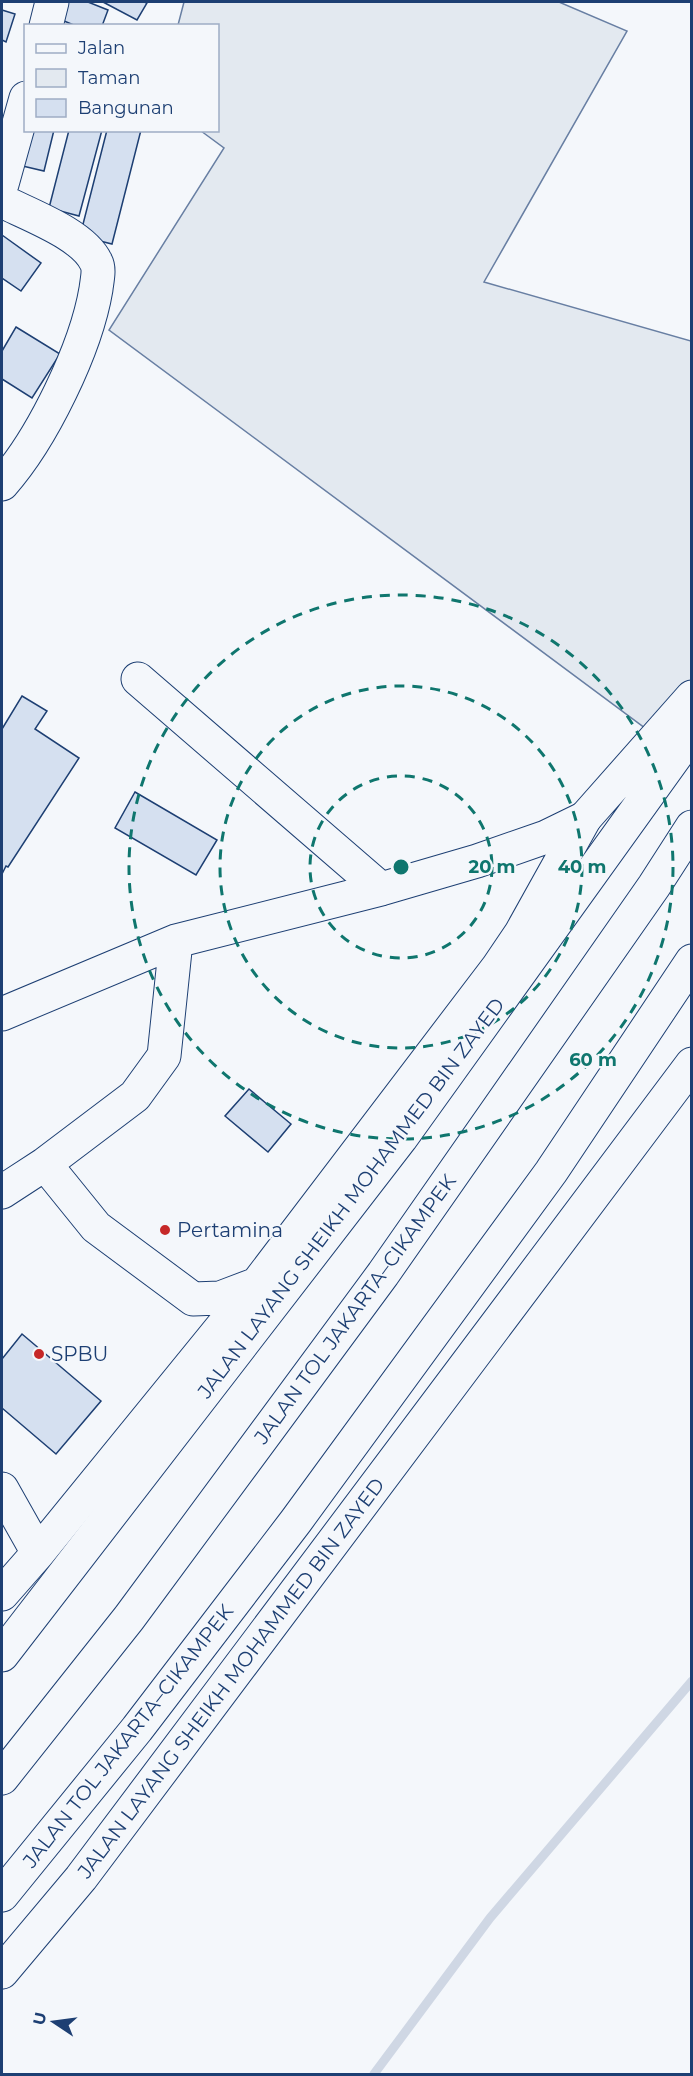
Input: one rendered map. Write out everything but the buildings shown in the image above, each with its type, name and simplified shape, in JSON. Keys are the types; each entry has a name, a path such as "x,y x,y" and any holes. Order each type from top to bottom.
{"main road":[{"path":"46,24 52,2"},
{"path":"2,184 24,105"},
{"path":"2,201 75,238 97,263 98,274 94,301 84,336 74,359 42,426 15,469 2,484"},
{"path":"138,679 381,889"},
{"path":"2,1594 257,1284 498,967 521,933 585,818 692,696"},
{"name":"JALAN LAYANG SHEIKH MOHAMMED BIN ZAYED","path":"2,1655 401,1138 692,733"},
{"path":"2,1014 176,941 381,889 477,861 546,837 585,818"},
{"name":"JALAN TOL JAKARTA–CIKAMPEK","path":"2,1778 129,1618 383,1274 654,886 692,827"},
{"path":"2,1192 45,1164 135,1096 164,1056 176,941"},
{"name":"JALAN TOL JAKARTA–CIKAMPEK","path":"2,1895 137,1729 296,1521 551,1172 692,961"},
{"name":"JALAN LAYANG SHEIKH MOHAMMED BIN ZAYED","path":"2,1972 81,1878 692,1064"},
{"path":"45,1164 96,1227 193,1299 220,1298 257,1284"},
{"path":"2,1489 38,1553"}],"green space":[{"path":"184,2 559,2 627,31 484,282 691,341 692,724 680,754 109,330 224,148 202,132 219,132 219,24 178,24"}],"waterway":[{"path":"374,2074 490,1918 692,1681"}],"place":[{"name":"Pertamina","path":"165,1230"},
{"name":"SPBU","path":"39,1354"}]}
